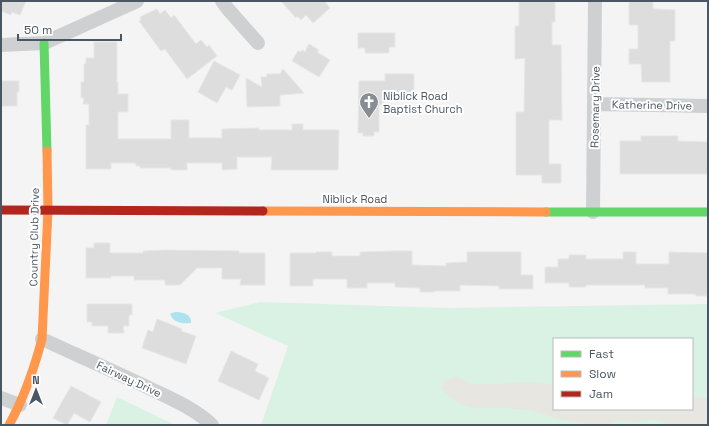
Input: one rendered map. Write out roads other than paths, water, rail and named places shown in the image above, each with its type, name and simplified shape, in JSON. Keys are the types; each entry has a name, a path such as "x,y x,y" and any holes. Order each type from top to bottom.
{"main road":[{"name":"Country Club Drive","path":"9,425 20,405 37,359 42,339 48,210 44,43"},
{"name":"Niblick Road","path":"1,210 708,212"}],"street":[{"path":"1,45 44,43 137,1"},
{"path":"222,1 258,43"},
{"name":"Rosemary Drive","path":"593,212 596,1"},
{"name":"Katherine Drive","path":"595,104 708,106"},
{"name":"Fairway Drive","path":"42,339 181,404 212,425"},
{"path":"1,398 20,405"}],"water":[{"path":"175,312 183,313 190,317 191,323 181,323 176,321 170,314"}],"place":[{"name":"Niblick Road Baptist Church","path":"369,119"}]}
